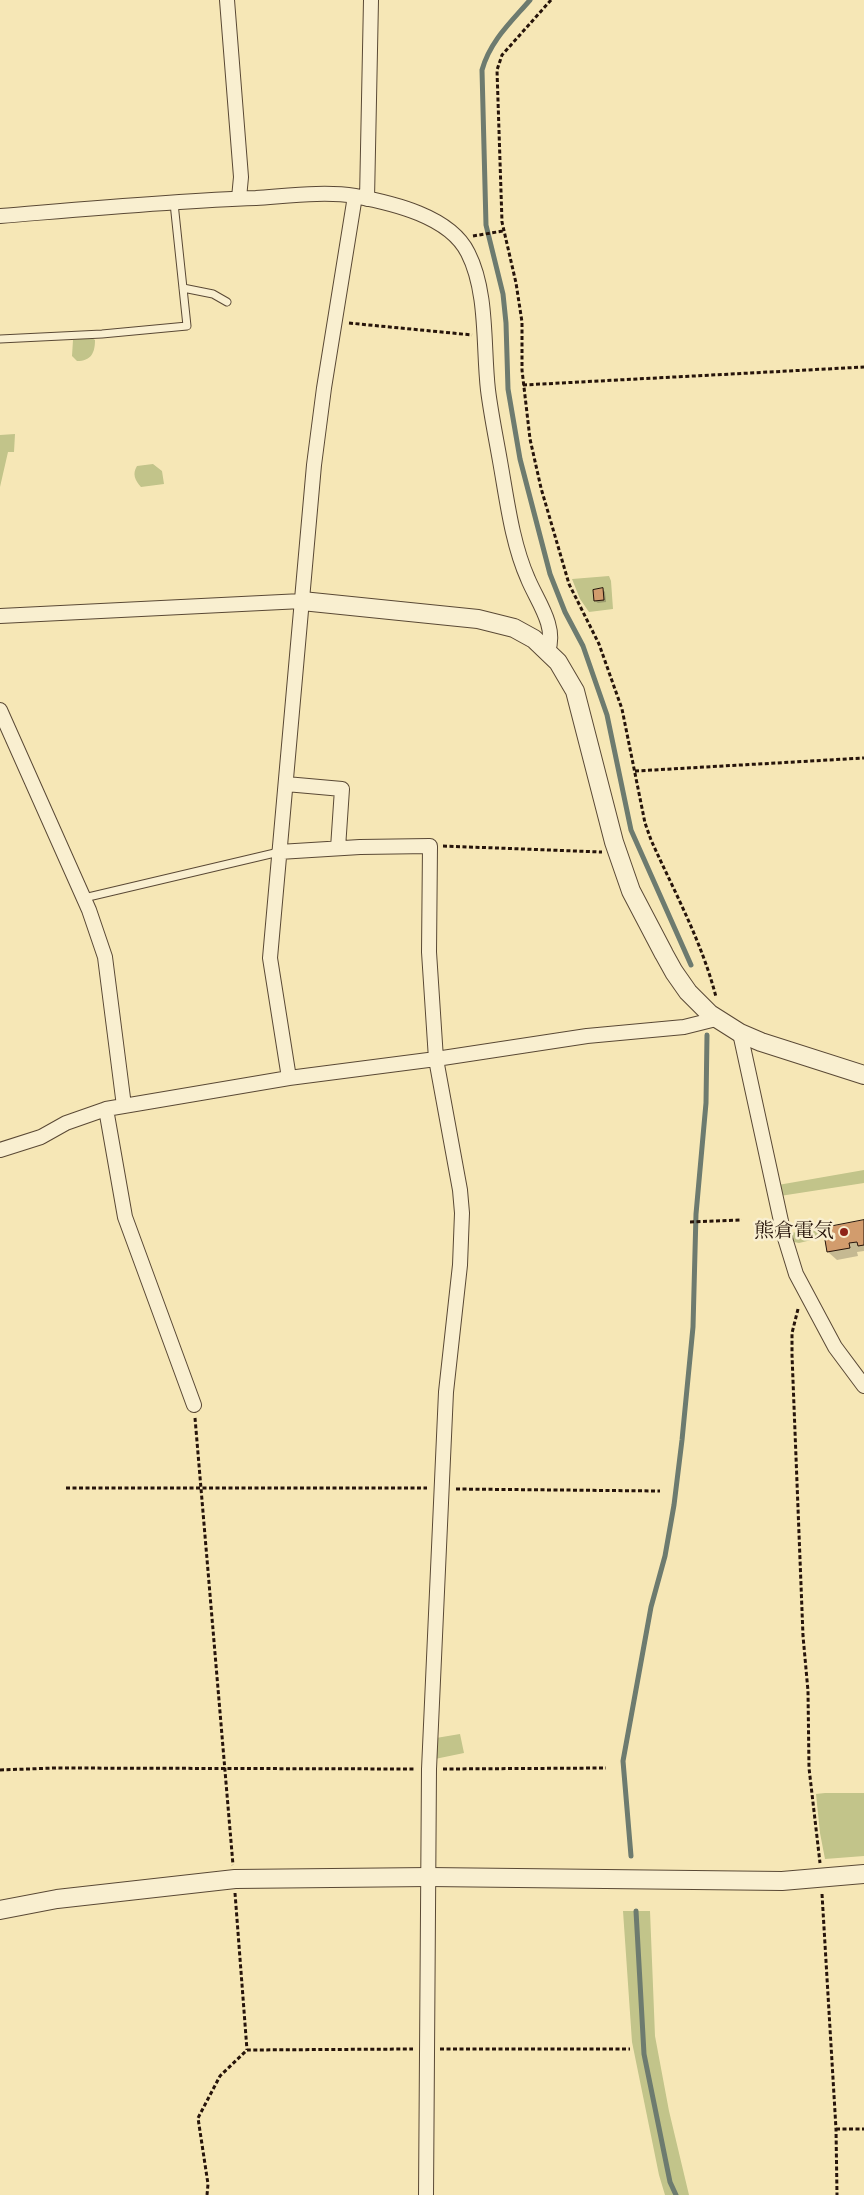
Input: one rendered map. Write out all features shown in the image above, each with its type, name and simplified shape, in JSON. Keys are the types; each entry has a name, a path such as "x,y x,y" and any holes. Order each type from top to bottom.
{"street":[{"path":"227,0 241,177 239,198"},
{"path":"289,1078 270,958 314,465 324,388 361,198 371,0"},
{"path":"0,216 239,198 341,194 418,213 443,226 461,242 470,257 477,281 485,336 488,390 506,491 520,556 547,622 550,634 548,651"},
{"path":"0,616 302,601 488,621 514,628 534,638 558,662 575,691 618,853 632,891 674,972 688,992 716,1019 740,1033 761,1042 864,1075"},
{"path":"0,710 84,898 105,958 124,1106"},
{"path":"286,784 342,789 338,848"},
{"path":"279,852 338,848 430,846 429,952 436,1059 460,1190 462,1214 460,1265 446,1392 430,1769 426,2195"},
{"path":"0,1150 41,1137 66,1123 106,1109 289,1078 436,1059 586,1036 684,1027 716,1019"},
{"path":"740,1033 787,1248 806,1296 836,1347 864,1386"},
{"path":"106,1109 125,1217 194,1405"},
{"path":"0,1910 57,1899 235,1879 428,1877 766,1881 821,1879 864,1874"}],"lane":[{"path":"0,339 102,334 187,326 174,203"},
{"path":"183,288 213,294 227,302"},
{"path":"84,898 279,852"}],"path":[{"path":"551,0 502,55 497,70 503,231 516,283 521,313 523,384 530,439 569,584 599,644 612,676 622,709 645,823 710,972 717,998"},
{"path":"479,234 503,231"},
{"path":"336,321 485,336"},
{"path":"523,384 864,367"},
{"path":"635,771 864,758"},
{"path":"430,846 618,853"},
{"path":"690,1222 742,1220"},
{"path":"806,1296 794,1319 792,1355 803,1636 808,1691 809,1768 821,1879 836,2130 837,2195"},
{"path":"194,1405 235,1879 247,2050"},
{"path":"66,1488 441,1488 660,1491"},
{"path":"0,1770 54,1768 606,1768"},
{"path":"207,2195 208,2184 198,2118 220,2076"},
{"path":"836,2130 864,2129"}],"green space":[{"path":"90,337 95,340 93,352 86,360 77,361 72,356 73,340"},
{"path":"15,434 14,452 8,452 0,487 0,435"},
{"path":"153,464 162,471 164,484 141,487 135,477 137,466"},
{"path":"609,576 613,609 589,612 580,599 572,579"},
{"path":"864,1170 864,1183 780,1196 778,1185"},
{"path":"823,1228 824,1237 799,1243 794,1242 791,1233"},
{"path":"460,1734 464,1753 435,1759 436,1738"},
{"path":"864,1793 864,1856 825,1859 816,1794"},
{"path":"623,1911 650,1911 655,2036 669,2111 689,2195 665,2195 659,2175 632,2042"}],"building":[{"path":"603,588 604,600 594,601 593,590"},
{"name":"熊倉電気","path":"864,1220 864,1245 858,1246 857,1242 849,1243 850,1248 827,1252 823,1228"}],"waterway":[{"path":"530,0 496,41 482,70 486,225 503,294 508,389 520,459 550,574 565,612 583,646 607,715 631,830 691,965"},
{"path":"631,1856 623,1761 651,1607 665,1556 674,1505 682,1440 693,1327 696,1214 706,1103 707,1035"},
{"path":"636,1911 644,2054 670,2182 676,2195"}],"place":[{"name":"熊倉電気","path":"844,1232"}]}
